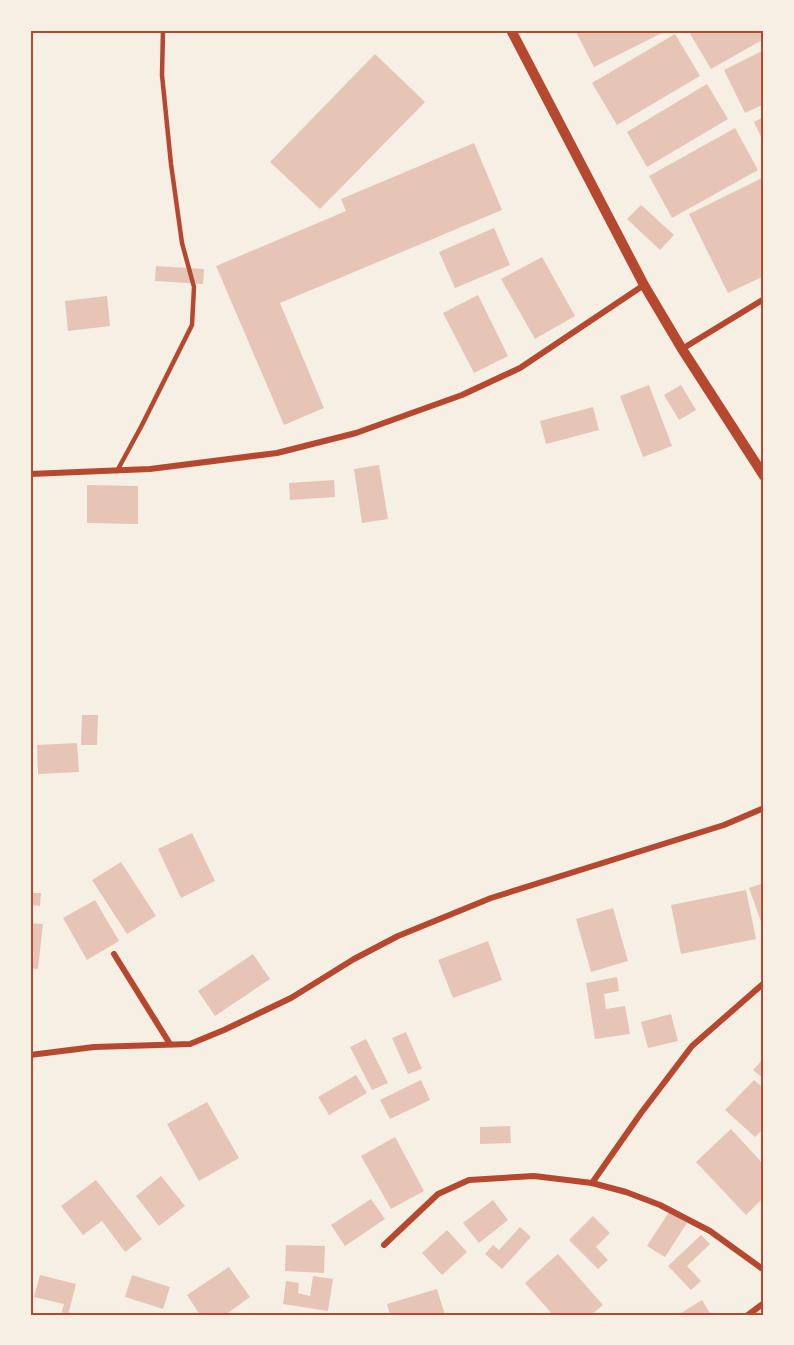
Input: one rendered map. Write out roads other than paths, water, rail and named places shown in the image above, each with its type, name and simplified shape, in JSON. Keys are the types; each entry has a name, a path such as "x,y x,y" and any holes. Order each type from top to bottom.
{"street":[{"path":"511,30 644,285 764,477"},
{"path":"30,474 150,469 277,453 356,433 462,395 520,368 644,285"},
{"path":"682,349 764,299"},
{"path":"30,1055 94,1047 190,1044 291,998 354,959 398,936 491,898 724,825 764,808"},
{"path":"114,954 170,1044"},
{"path":"592,1183 692,1046 764,983"},
{"path":"384,1245 438,1194 469,1180 534,1176 592,1183 626,1192 660,1205 710,1231 764,1270"},
{"path":"747,1315 764,1303"}],"lane":[{"path":"117,471 192,325 194,287 182,243 171,164 162,75 163,30"}]}
